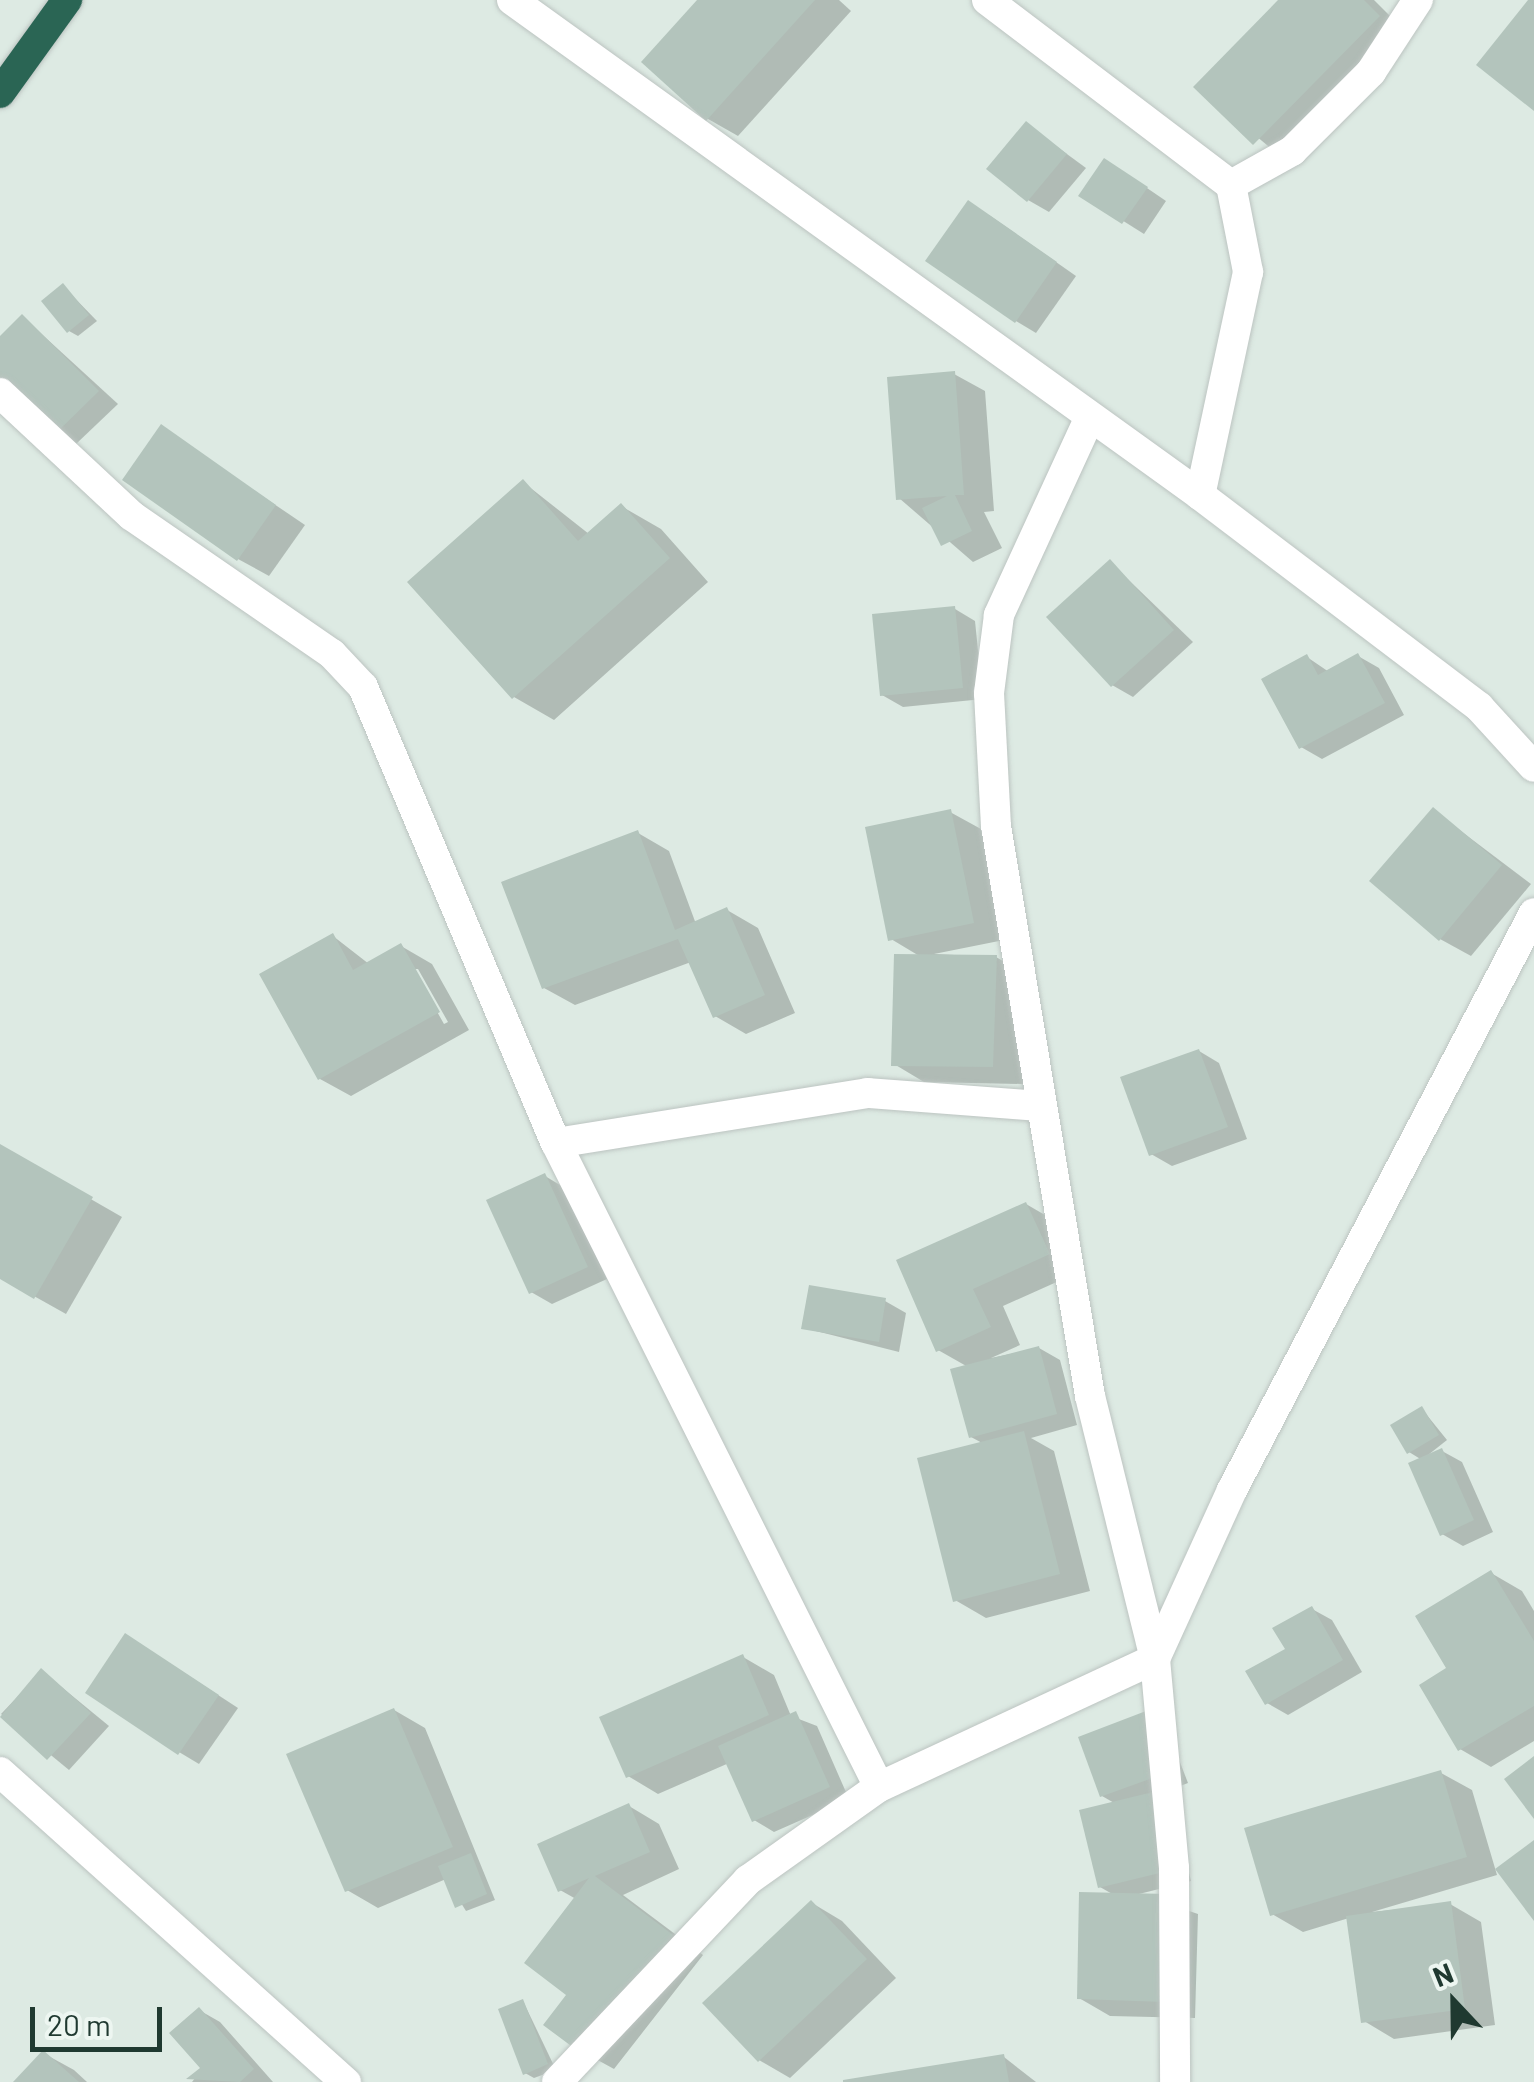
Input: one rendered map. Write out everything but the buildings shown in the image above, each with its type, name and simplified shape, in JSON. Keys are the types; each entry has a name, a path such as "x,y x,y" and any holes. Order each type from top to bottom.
{"highway":[{"path":"0,93 67,0"}],"street":[{"path":"512,0 1089,419 1200,495 1479,706 1532,760"},
{"path":"987,0 1230,184 1248,272 1200,495"},
{"path":"1230,184 1318,125 1372,72 1418,0"},
{"path":"0,393 132,516 332,654 364,688 556,1143 879,1787"},
{"path":"1089,419 999,615 989,692 996,826 1090,1396 1155,1660 1174,1868 1175,2082"},
{"path":"557,2082 748,1880 879,1787 1155,1660 1232,1490 1534,913"},
{"path":"556,1143 868,1093 1042,1106"},
{"path":"0,1772 346,2082"}]}
